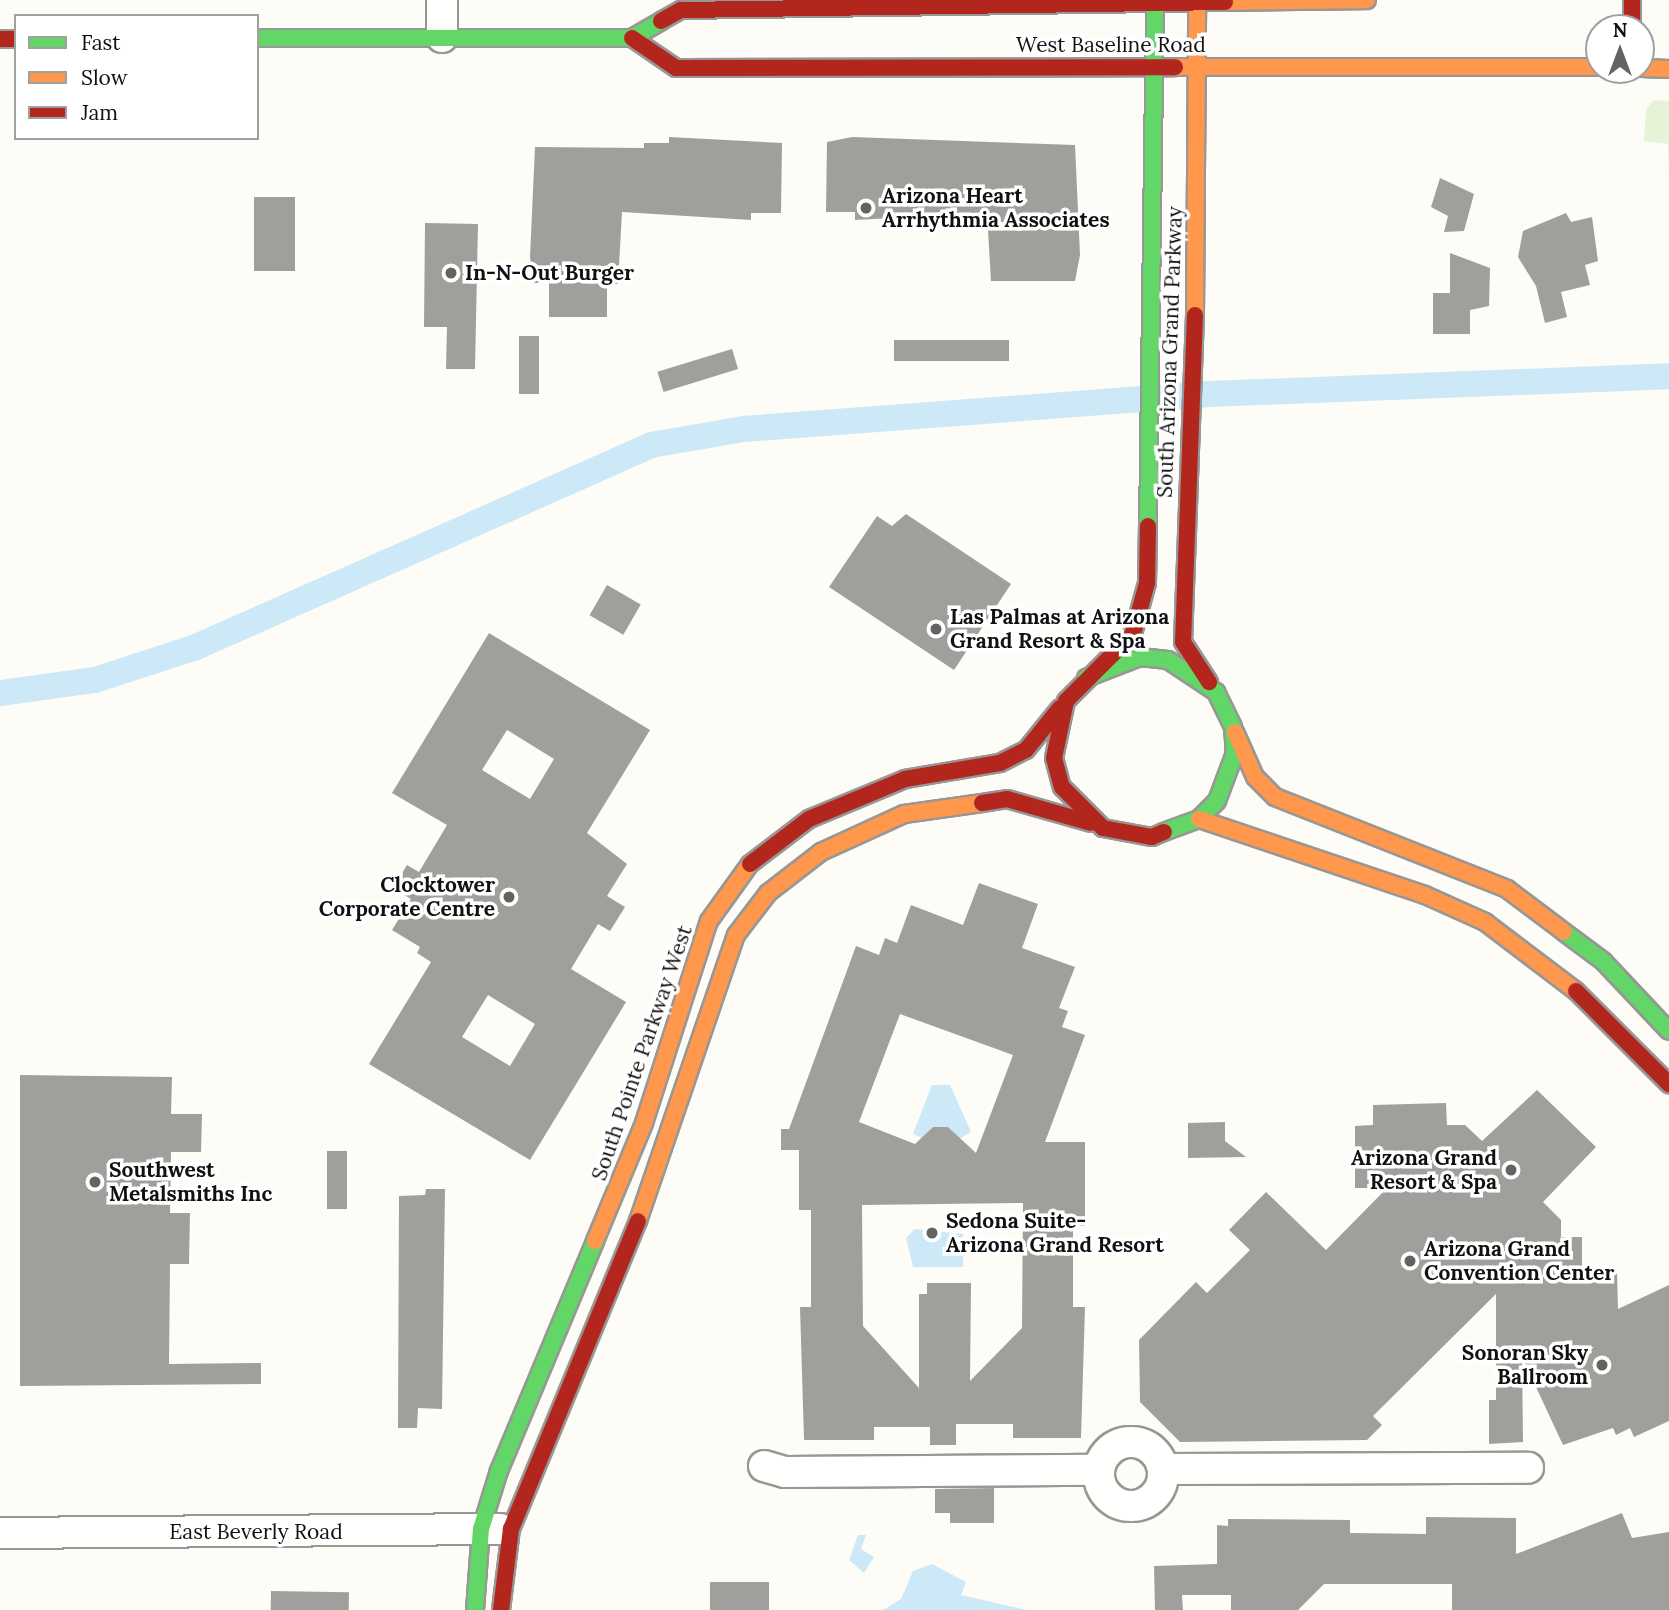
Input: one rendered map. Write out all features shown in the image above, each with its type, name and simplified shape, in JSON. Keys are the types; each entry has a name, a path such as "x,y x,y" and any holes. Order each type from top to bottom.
{"street":[{"path":"442,0 442,37"},
{"name":"West Baseline Road","path":"1367,0 681,10 632,38 676,68 1585,67"},
{"name":"South Arizona Grand Parkway","path":"1196,3 1194,378 1183,642 1216,692 1255,777 1275,797 1507,889 1603,961 1669,1031"},
{"name":"South Arizona Grand Parkway","path":"1154,4 1147,583 1140,619 1066,701 1055,729 1060,777 1079,811 1103,828 1152,837 1199,819 1230,778 1233,727"},
{"path":"259,38 632,38"},
{"name":"South Arizona Grand Parkway","path":"1086,678 1121,661 1168,660 1216,692"},
{"name":"South Pointe Parkway West","path":"475,1610 481,1529 645,1123 709,921 749,865 809,819 905,779 1000,763 1026,750 1066,701"},
{"path":"501,1610 511,1529 621,1270 736,935 768,893 859,830 904,814 1007,799 1103,828"},
{"path":"1199,819 1425,895 1485,922 1558,973 1669,1084"},
{"path":"1132,1442 1156,1453 1163,1469 1154,1496 1127,1505 1103,1489 1099,1470 1109,1450 1132,1442"},
{"path":"764,1466 785,1472 1099,1470"},
{"path":"1163,1469 1528,1468"},
{"name":"East Beverly Road","path":"0,1533 511,1529"}],"green space":[{"path":"1653,100 1669,101 1669,174 1668,144 1644,141 1646,110"}],"water":[{"path":"932,1085 950,1085 971,1132 959,1139 948,1127 933,1127 922,1138 913,1134"},
{"path":"915,1229 963,1234 963,1267 913,1267 906,1238"},
{"path":"858,1535 866,1535 861,1549 874,1557 864,1573 849,1560"},
{"path":"932,1564 966,1582 961,1595 1027,1610 883,1610 901,1599 913,1571"}],"building":[{"path":"669,137 782,143 781,213 751,213 751,220 622,212 618,284 607,284 607,317 549,317 549,283 534,283 530,257 535,147 644,148 644,143 669,143"},
{"path":"852,137 1075,145 1080,255 1075,281 991,281 987,213 855,220 855,212 826,212 827,142"},
{"path":"1440,178 1474,194 1464,231 1444,232 1448,216 1431,207"},
{"path":"254,197 295,197 295,271 254,271"},
{"path":"1566,213 1571,222 1592,217 1598,261 1585,265 1590,285 1561,292 1567,317 1545,323 1536,286 1518,257 1523,231"},
{"name":"In-N-Out Burger","path":"425,223 478,224 475,369 446,369 447,327 424,327"},
{"path":"1450,253 1490,268 1489,306 1470,310 1470,334 1433,334 1433,293 1450,293"},
{"path":"519,336 539,336 539,394 519,394"},
{"path":"894,340 1009,340 1009,361 894,361"},
{"path":"732,349 738,369 664,392 657,372"},
{"name":"Las Palmas at Arizona Grand Resort & Spa","path":"906,514 1011,584 954,670 829,587 877,516 892,526"},
{"path":"607,585 641,604 623,635 590,615"},
{"name":"Clocktower Corporate Centre","path":"489,633 650,730 587,833 627,864 607,896 625,907 610,931 598,924 571,969 626,1002 530,1160 369,1064 431,962 417,953 420,947 392,930 411,899 393,888 407,865 419,872 447,825 392,793","holes":["507,730 554,759 530,799 482,770","488,995 535,1024 510,1066 462,1037"]},
{"path":"979,883 1038,904 1022,948 1075,967 1059,1008 1068,1011 1062,1027 1085,1035 1045,1142 1085,1142 1085,1226 1073,1226 1073,1307 1085,1307 1081,1438 1013,1438 1013,1424 956,1424 956,1445 930,1445 930,1427 874,1427 874,1440 804,1440 800,1307 811,1307 811,1210 799,1210 799,1150 781,1150 781,1129 789,1129 856,946 879,955 885,938 897,943 911,905 963,925","holes":["900,1014 1013,1055 976,1153 948,1127 933,1127 915,1144 859,1122","1023,1203 1022,1328 970,1381 971,1283 927,1283 927,1294 919,1294 919,1388 863,1326 862,1205"]},
{"name":"Southwest Metalsmiths Inc","path":"20,1075 172,1077 171,1114 202,1114 201,1152 171,1152 170,1213 190,1213 189,1264 170,1264 169,1364 261,1363 261,1384 20,1386"},
{"name":"Arizona Grand Convention Center","path":"1537,1090 1596,1147 1543,1202 1561,1220 1561,1237 1582,1237 1582,1273 1617,1272 1618,1309 1669,1285 1669,1421 1634,1437 1630,1428 1616,1435 1613,1428 1563,1445 1522,1357 1523,1442 1489,1444 1489,1400 1496,1400 1496,1294 1373,1416 1382,1425 1367,1440 1180,1442 1140,1402 1139,1340 1196,1282 1207,1293 1250,1250 1229,1230 1266,1192 1326,1250 1387,1188 1355,1188 1355,1126 1373,1125 1373,1105 1446,1103 1447,1125 1465,1125 1482,1141"},
{"path":"1225,1122 1225,1141 1246,1157 1188,1158 1188,1123"},
{"path":"327,1151 347,1151 347,1209 327,1209"},
{"path":"426,1189 445,1189 442,1409 418,1408 417,1428 398,1428 399,1196 425,1195"},
{"path":"994,1488 994,1523 950,1523 950,1513 935,1513 935,1489"},
{"path":"1622,1513 1632,1538 1669,1532 1669,1610 1452,1610 1452,1584 1324,1584 1298,1610 1231,1610 1231,1595 1182,1595 1183,1610 1155,1610 1154,1566 1217,1564 1217,1525 1228,1526 1228,1519 1350,1520 1350,1533 1426,1534 1426,1517 1516,1518 1516,1554"},
{"path":"710,1582 769,1582 769,1610 710,1610"},
{"path":"271,1591 349,1592 349,1610 271,1610"}],"waterway":[{"path":"0,693 95,680 196,647 651,445 744,429 1209,394 1669,376"}],"traffic: fast":[{"path":"1148,526 1155,3"},
{"path":"259,38 632,38 661,21"},
{"path":"1086,678 1140,657 1168,660 1216,692 1233,727 1235,753 1217,801 1199,819 1164,832"},
{"path":"1564,932 1603,961 1669,1031"},
{"path":"475,1610 481,1529 499,1471 595,1241"}],"traffic: slow":[{"path":"1225,2 1367,0"},
{"path":"1195,315 1197,3"},
{"path":"1175,67 1585,67"},
{"path":"1655,68 1669,69"},
{"path":"1235,732 1255,777 1275,797 1507,889 1564,932"},
{"path":"638,1221 736,935 768,893 821,852 904,814 982,803"},
{"path":"1199,819 1425,895 1485,922 1576,991"},
{"path":"595,1241 644,1123 709,921 750,864"}],"traffic: jam":[{"path":"1632,0 1632,14"},
{"path":"661,21 681,10 1225,2"},
{"path":"632,38 676,68 1175,67"},
{"path":"0,39 14,39"},
{"path":"1195,315 1183,642 1209,682"},
{"path":"1148,526 1147,583 1133,634 1066,701 1054,758 1062,787 1103,828 1152,837 1164,832"},
{"path":"750,864 809,819 905,779 1000,763 1026,750 1060,708"},
{"path":"982,803 1007,799 1091,823"},
{"path":"1576,991 1669,1084"},
{"path":"501,1610 511,1529 638,1221"}],"place":[{"name":"Arizona Heart Arrhythmia Associates","path":"866,208"},
{"name":"In-N-Out Burger","path":"451,273"},
{"name":"Las Palmas at Arizona Grand Resort & Spa","path":"936,629"},
{"name":"Clocktower Corporate Centre","path":"509,897"},
{"name":"Arizona Grand Resort & Spa","path":"1511,1170"},
{"name":"Southwest Metalsmiths Inc","path":"95,1182"},
{"name":"Sedona Suite- Arizona Grand Resort","path":"932,1233"},
{"name":"Arizona Grand Convention Center","path":"1410,1261"},
{"name":"Sonoran Sky Ballroom","path":"1602,1365"}]}
